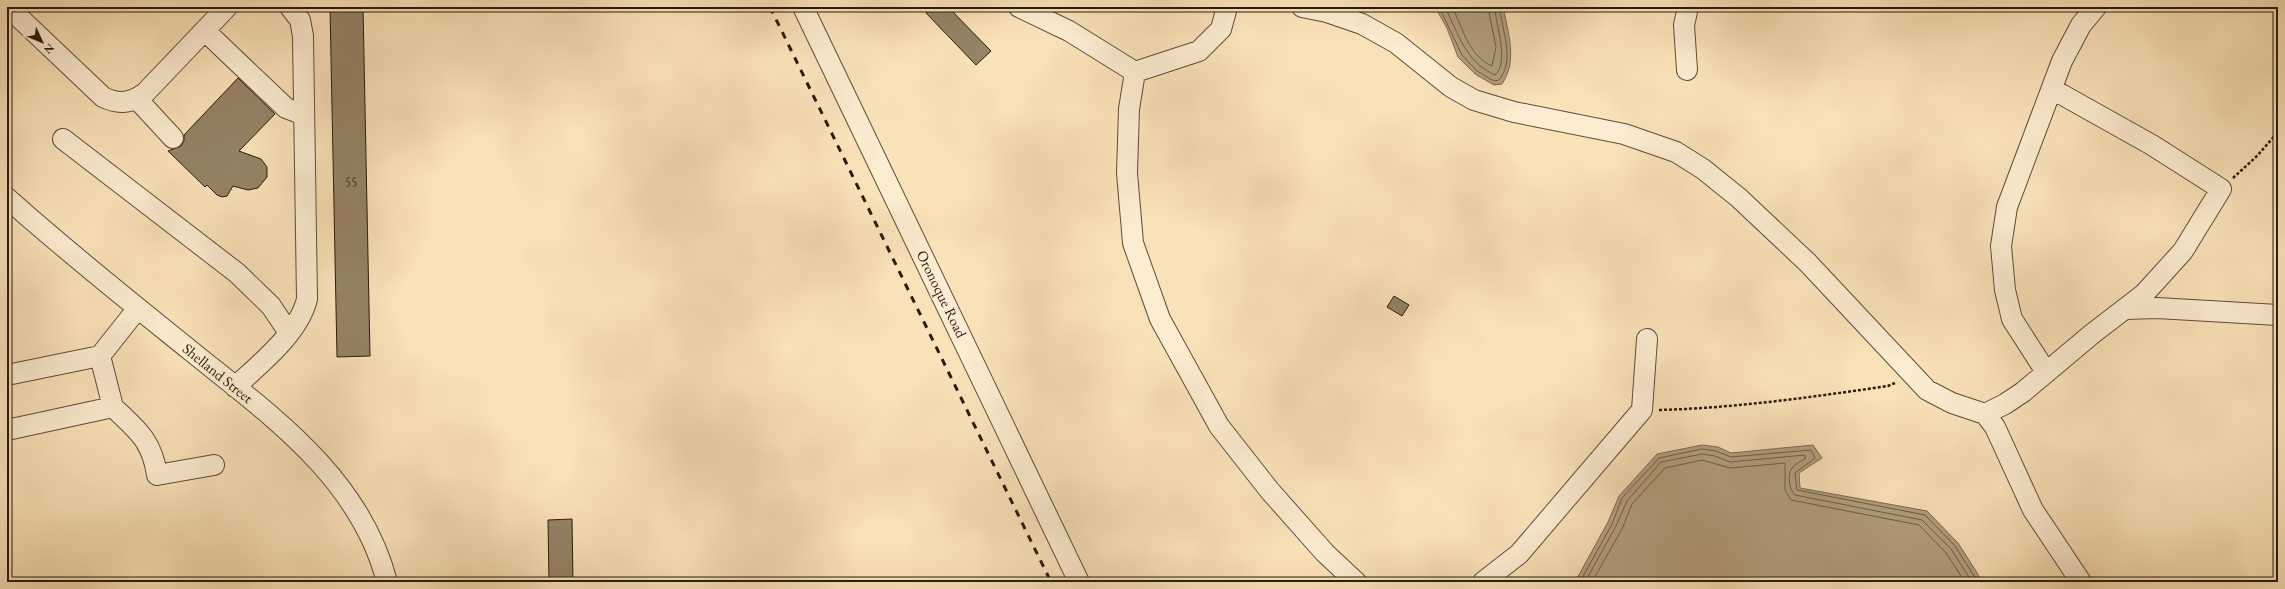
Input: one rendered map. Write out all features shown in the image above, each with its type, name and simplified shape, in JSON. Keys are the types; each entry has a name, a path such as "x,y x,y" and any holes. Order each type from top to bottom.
{"street":[{"path":"8,7 103,97 118,102 137,99 227,7"},
{"path":"235,387 289,332 302,314 308,290 302,28 297,14 290,7"},
{"name":"Oronoque Road","path":"803,7 1078,582"},
{"path":"1019,7 1069,32 1134,72 1199,51 1221,29 1226,7"},
{"path":"1302,7 1327,12 1369,28 1396,43 1452,87 1474,100 1514,112 1624,134 1676,152 1703,168 1767,224 1808,263 1911,375 1933,393 1952,403 1984,414 1995,427 2033,510 2081,582"},
{"path":"1686,7 1684,24 1688,70"},
{"path":"2046,372 2012,319 2004,290 2001,246 2007,206 2062,61 2081,25 2096,7"},
{"path":"205,31 286,108 304,115"},
{"path":"1134,72 1129,109 1127,173 1133,243 1160,319 1219,426 1275,497 1325,553 1356,582"},
{"path":"1984,414 2005,404 2144,294 2183,251 2221,189 2152,145 2052,89"},
{"path":"137,99 173,138"},
{"path":"64,139 237,273 271,306 289,332"},
{"name":"Shelland Street","path":"7,198 294,436 329,472 368,530 386,582"},
{"path":"7,375 100,356 138,308"},
{"path":"2126,309 2157,308 2278,315"},
{"path":"1482,582 1518,554 1642,410 1647,339"},
{"path":"100,356 112,407 145,438 155,459 157,475 214,465"},
{"path":"7,430 112,407"}],"path":[{"path":"2221,189 2257,156 2278,132"},
{"path":"1642,410 1691,409 1798,399 1888,386 1911,375"}],"water":[{"path":"1435,7 1503,7 1509,36 1511,56 1510,66 1502,84 1494,85 1475,74 1458,57 1447,28"},
{"path":"1702,445 1718,447 1731,453 1813,445 1822,458 1799,473 1800,488 1927,511 1958,543 1983,582 1575,582 1608,522 1619,496 1657,454"}],"building":[{"path":"330,7 363,7 370,356 337,357"},
{"path":"932,7 948,7 991,51 976,65 926,13"},
{"path":"238,78 275,114 239,151 261,159 267,167 267,177 258,188 248,190 233,186 227,196 222,197 217,195 207,185 205,187 168,151 181,146 184,141 184,135"},
{"path":"1394,296 1409,305 1402,316 1387,307"},
{"path":"572,519 573,582 549,582 548,520"}],"railway":[{"path":"770,7 1051,582"}]}
